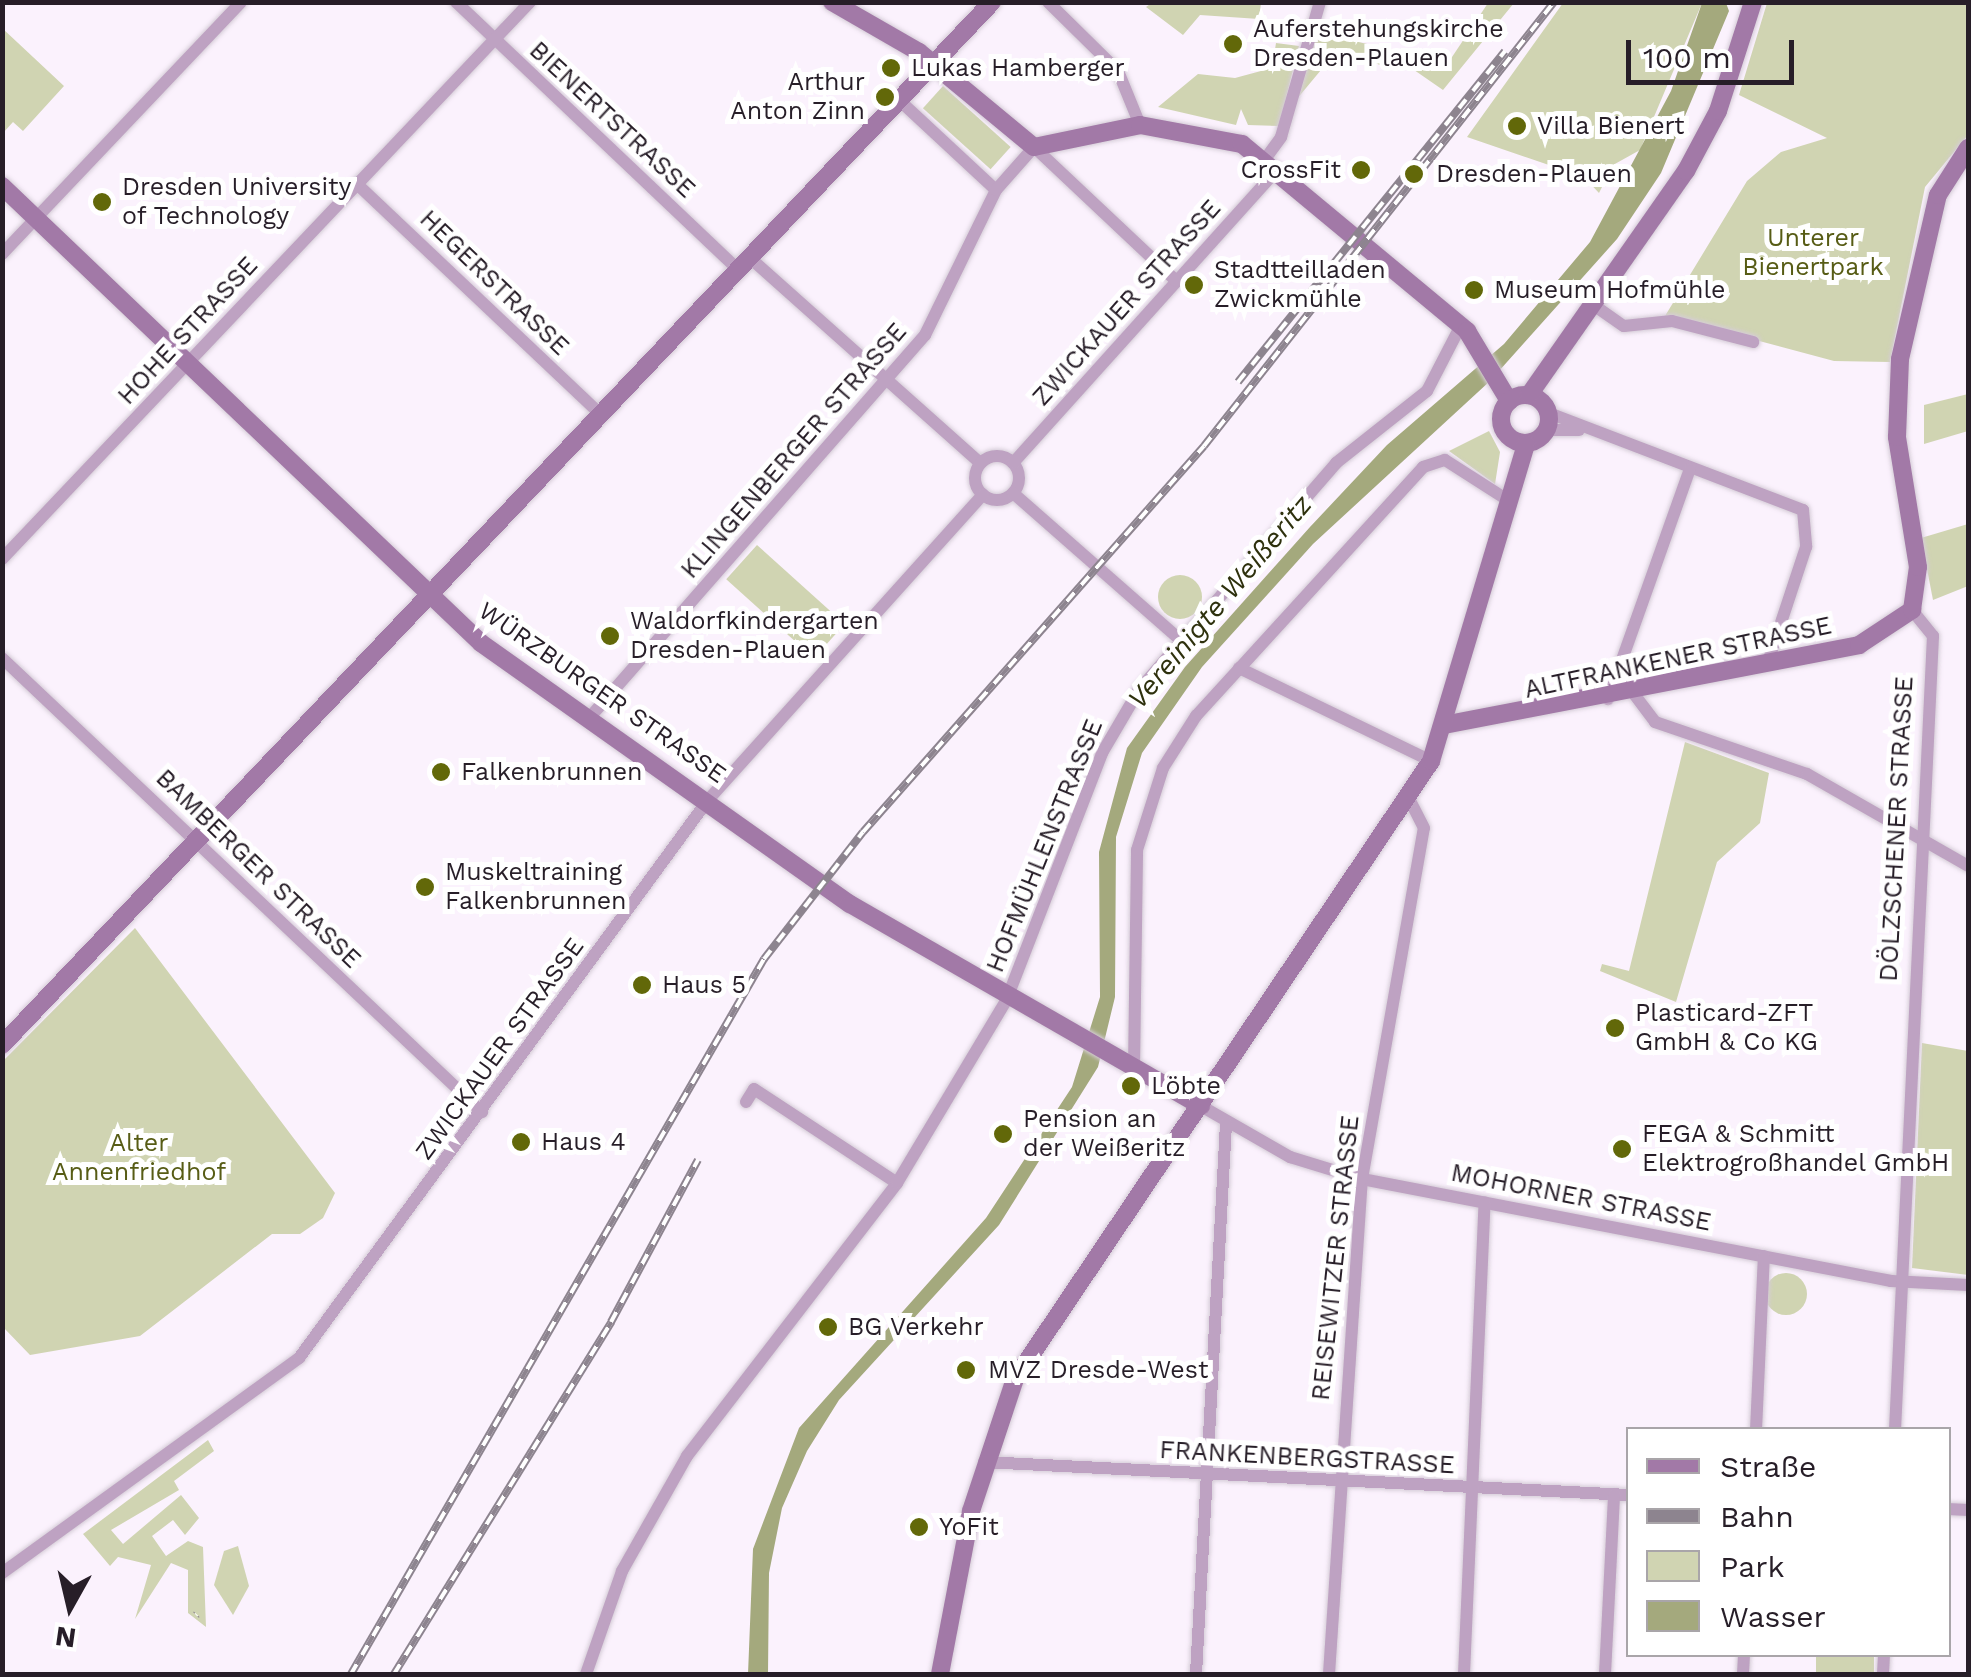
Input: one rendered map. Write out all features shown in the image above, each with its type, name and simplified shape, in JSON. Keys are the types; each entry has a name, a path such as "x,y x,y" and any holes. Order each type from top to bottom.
{"street":[{"path":"2,254 241,2"},
{"name":"BIENERTSTRASSE","path":"456,2 743,263 980,463"},
{"name":"HOHE STRASSE","path":"2,559 530,2"},
{"path":"832,2 934,63 1034,147 1176,281"},
{"path":"4,1040 992,2"},
{"path":"1048,2 1128,86 1140,125"},
{"name":"ZWICKAUER STRASSE","path":"1013,463 1176,281 1268,168 1281,137 1320,2"},
{"path":"1519,442 1500,419 1527,401 1710,128 1753,2"},
{"path":"899,100 996,190"},
{"path":"1034,147 1140,125 1228,138 1464,328 1527,401 1582,430 1808,516 1767,665"},
{"name":"KLINGENBERGER STRASSE","path":"591,716 925,335 996,190 1034,147"},
{"name":"DÖLZSCHENER STRASSE","path":"1894,1427 1932,636 1912,610 1918,567 1896,409 1922,245 1961,171 1968,148"},
{"name":"HEGERSTRASSE","path":"358,184 600,414"},
{"name":"WÜRZBURGER STRASSE","path":"2,186 429,596 708,800 1006,1001 1201,1106"},
{"path":"1594,306 1624,326 1672,321 1754,342"},
{"name":"HOFMÜHLENSTRASSE","path":"586,1674 631,1554 711,1420 897,1183 1006,1001 1102,753 1179,640 1336,463 1427,391 1464,328"},
{"path":"940,1674 984,1462 1022,1366 1431,761 1444,725 1501,496 1512,476 1527,401"},
{"path":"1013,493 1013,463 997,456 980,463 983,495 1013,493 1179,640"},
{"path":"1126,1065 1144,816 1196,716 1399,491 1445,460 1501,496"},
{"path":"1608,699 1690,470"},
{"name":"ZWICKAUER STRASSE","path":"2,1572 299,1358 708,800 983,495"},
{"name":"ALTFRANKENER STRASSE","path":"1444,725 1634,694 1872,641 1912,610"},
{"name":"BAMBERGER STRASSE","path":"2,658 482,1112"},
{"path":"1239,668 1431,761"},
{"path":"1634,694 1655,722 1806,774 1968,866"},
{"name":"REISEWITZER STRASSE","path":"1329,1674 1337,1482 1362,1179 1424,828 1408,796"},
{"path":"746,1102 754,1089 897,1183"},
{"name":"MOHORNER STRASSE","path":"1201,1106 1226,1123 1362,1179 1902,1282 1968,1285"},
{"path":"1196,1674 1226,1123"},
{"path":"1464,1674 1485,1202"},
{"path":"1756,1427 1764,1256"},
{"name":"FRANKENBERGSTRASSE","path":"984,1462 1621,1494"},
{"path":"1605,1674 1621,1494"}],"green space":[{"path":"1153,2 1261,3 1259,19 1200,15 1183,35 1146,7"},
{"path":"1488,3 1514,3 1443,90 1404,63 1384,67 1352,52 1331,58 1296,100 1316,32 1448,63"},
{"path":"1563,3 1702,3 1640,150 1613,165 1599,193 1584,177 1467,137"},
{"name":"Unterer Bienertpark","path":"1767,3 1968,3 1968,135 1925,187 1890,362 1834,361 1665,316 1747,181 1781,152 1827,138 1739,95"},
{"path":"2,28 64,86 23,131 13,122 3,133"},
{"path":"1276,43 1299,46 1279,126 1248,125 1241,109 1236,125 1158,107 1198,74 1235,78 1272,68"},
{"path":"943,86 1011,147 991,169 923,108"},
{"path":"1968,394 1968,431 1924,444 1924,405"},
{"path":"1489,431 1500,452 1495,484 1449,451"},
{"path":"1968,524 1968,586 1933,600 1921,538"},
{"path":"757,545 845,624 814,658 726,579"},
{"path":"1180,575 1196,581 1202,597 1196,613 1180,619 1164,613 1158,597 1164,581"},
{"path":"1685,742 1769,773 1760,823 1717,862 1676,1002 1600,971 1602,964 1629,971"},
{"name":"Alter Annenfriedhof","path":"135,928 335,1193 323,1218 300,1234 272,1234 140,1336 30,1355 3,1327 3,1061"},
{"path":"1922,1043 1968,1051 1968,1275 1912,1268"},
{"path":"1786,1273 1801,1279 1807,1294 1801,1309 1786,1315 1771,1309 1765,1294 1771,1279"},
{"path":"208,1440 214,1451 174,1481 179,1490 111,1530 123,1544 181,1495 199,1518 185,1535 173,1520 152,1536 166,1556 188,1541 203,1547 206,1627 188,1613 188,1570 171,1563 135,1619 151,1565 118,1557 110,1566 83,1534"},
{"path":"238,1546 249,1586 233,1615 214,1585 224,1551"},
{"path":"1816,1657 1874,1657 1874,1673 1816,1673"}],"water":[{"path":"1702,3 1726,3 1729,11 1661,173 1617,239 1490,381 1313,544 1202,667 1142,753 1116,837 1115,997 1098,1067 999,1225 839,1400 807,1451 782,1508 769,1573 768,1674 748,1674 753,1549 799,1428 986,1218 1072,1087 1100,997 1099,852 1127,748 1185,667 1310,527 1387,445 1504,344 1590,242 1671,91"}],"railway":[{"path":"351,1674 764,959 863,832 1204,446 1554,2"},
{"path":"1238,382 1505,51"},
{"path":"394,1674 611,1322 698,1160"}],"place":[{"name":"Auferstehungskirche Dresden-Plauen","path":"1233,44"},
{"name":"Lukas Hamberger","path":"891,68"},
{"name":"Arthur Anton Zinn","path":"885,97"},
{"name":"Villa Bienert","path":"1517,126"},
{"name":"CrossFit","path":"1361,170"},
{"name":"Dresden-Plauen","path":"1414,174"},
{"name":"Dresden University of Technology","path":"102,202"},
{"name":"Stadtteilladen Zwickmühle","path":"1194,285"},
{"name":"Museum Hofmühle","path":"1474,290"},
{"name":"Waldorfkindergarten Dresden-Plauen","path":"610,636"},
{"name":"Falkenbrunnen","path":"441,772"},
{"name":"Muskeltraining Falkenbrunnen","path":"425,887"},
{"name":"Haus 5","path":"642,985"},
{"name":"Plasticard-ZFT GmbH & Co KG","path":"1615,1028"},
{"name":"Löbte","path":"1131,1086"},
{"name":"Pension an der Weißeritz","path":"1003,1134"},
{"name":"Haus 4","path":"521,1142"},
{"name":"FEGA & Schmitt Elektrogroßhandel GmbH","path":"1622,1149"},
{"name":"BG Verkehr","path":"828,1327"},
{"name":"MVZ Dresde-West","path":"966,1370"},
{"name":"YoFit","path":"919,1527"}],"water label":[{"name":"Vereinigte Weißeritz","path":"1220,602"}]}
